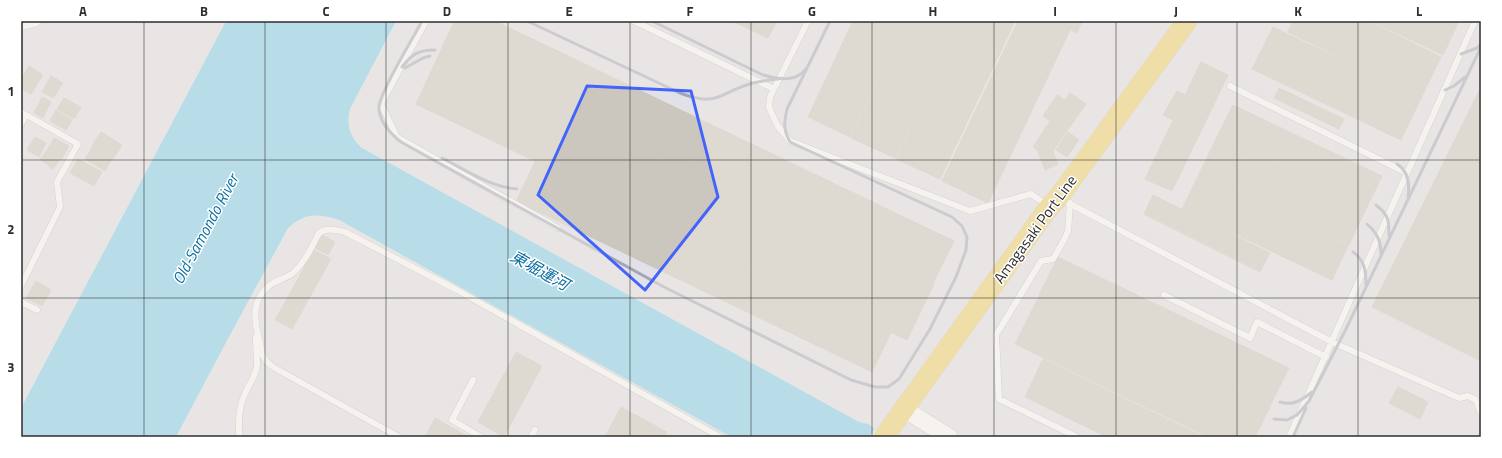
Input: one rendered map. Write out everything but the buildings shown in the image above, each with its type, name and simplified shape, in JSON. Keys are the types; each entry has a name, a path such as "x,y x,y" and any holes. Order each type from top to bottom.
{"main road":[{"name":"Amagasaki Port Line","path":"884,437 1059,203 1187,21"}],"street":[{"path":"904,410 923,420 947,436"}],"lane":[{"path":"21,27 37,23 38,21"},
{"path":"426,21 381,104 397,137 558,228"},
{"path":"634,21 774,89"},
{"path":"808,21 770,97 769,107 777,125 790,141 970,211 1031,194 1059,203 1332,342 1459,398 1468,396 1476,400 1481,414"},
{"path":"1289,437 1475,21"},
{"path":"1230,86 1407,173"},
{"path":"21,124 24,113 78,144 57,182 60,207 21,286"},
{"path":"1059,203 1068,231 1064,240 1053,259 1041,261 996,334 999,399 1077,437"},
{"path":"239,437 239,416 241,404 253,379 256,366 254,314 256,303 262,293 273,283 294,273 305,260 319,233 323,230 331,229 345,232 458,290 720,437"},
{"path":"1164,295 1250,338 1258,322 1326,357"},
{"path":"21,302 37,310"},
{"path":"255,325 264,360 273,367 399,437"},
{"path":"473,380 452,420 481,437"},
{"path":"531,437 535,430"}],"highlighted area":[{"path":"587,86 691,91 718,197 645,290 538,195"}],"shaded area":[{"path":"21,21 226,21 21,408"},
{"path":"396,21 1481,21 1481,437 887,437 868,424 859,422 362,148 355,142 351,134 348,118 350,109"},
{"path":"316,215 328,216 339,220 731,437 176,437 288,228 297,220"}],"water":[{"path":"226,21 396,21 350,109 348,120 350,130 354,140 362,148 859,422 868,424 875,429 869,437 731,437 339,220 324,216 312,216 300,219 288,228 176,437 21,437 21,408"}],"railway":[{"path":"422,21 397,66 380,103 379,110 384,124 401,142 664,287 851,380 875,387 888,387 899,379 930,329 956,277 966,250 967,237 962,226 952,217 790,142 785,126 787,109 830,21"},
{"path":"527,21 680,93 693,97 711,99 753,83 778,79"},
{"path":"652,21 763,75 786,79 797,76 806,69"},
{"path":"1461,54 1477,48 1481,44"},
{"path":"1274,419 1287,420 1297,415 1309,401 1346,329 1481,47"},
{"path":"402,67 412,56 420,52 435,50"},
{"path":"405,68 423,58 430,56"},
{"path":"1445,90 1454,86 1465,77"},
{"path":"442,158 469,173 497,185 517,189"},
{"path":"1397,164 1406,174 1409,186 1408,196"},
{"path":"1376,205 1386,215 1389,226 1389,236"},
{"path":"1367,224 1378,238 1381,254"},
{"path":"1353,252 1360,259 1364,267 1366,285"},
{"path":"1280,402 1297,402 1312,392"},
{"path":"1293,437 1306,408"}],"water label":[{"name":"Old-Samondo River","path":"205,229"},
{"name":"東堀運河","path":"540,270"}]}
